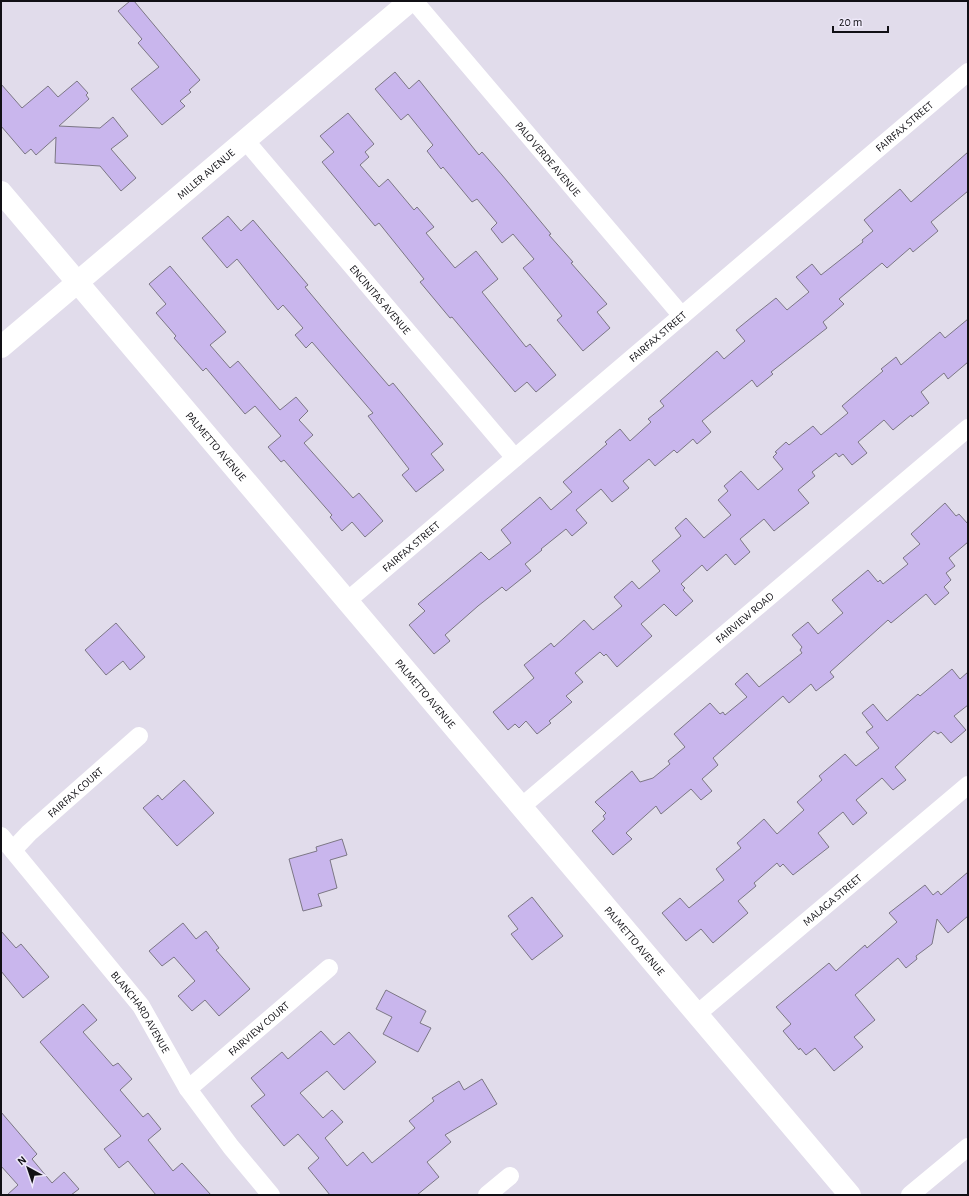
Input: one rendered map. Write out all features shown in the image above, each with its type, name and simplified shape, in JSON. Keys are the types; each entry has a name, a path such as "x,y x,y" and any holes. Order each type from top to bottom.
{"street":[{"name":"MILLER AVENUE","path":"1,347 410,1"},
{"name":"PALO VERDE AVENUE","path":"414,1 682,316"},
{"name":"FAIRFAX STREET","path":"347,601 968,72"},
{"name":"ENCINITAS AVENUE","path":"245,140 515,458"},
{"name":"PALMETTO AVENUE","path":"1,192 850,1195"},
{"name":"FAIRVIEW ROAD","path":"521,807 968,428"},
{"name":"FAIRFAX COURT","path":"13,850 28,833 139,736"},
{"name":"MALAGA STREET","path":"697,1014 968,785"},
{"name":"BLANCHARD AVENUE","path":"1,836 141,1006 188,1089 231,1147 271,1195"},
{"name":"FAIRVIEW COURT","path":"188,1089 329,968"},
{"path":"910,1195 968,1147"},
{"path":"487,1195 510,1176"}],"building":[{"path":"130,1 134,1 200,80 189,90 191,92 180,101 185,106 162,125 131,89 159,67 138,43 142,39 118,11"},
{"path":"395,72 409,89 419,80 479,155 482,152 502,175 551,234 549,235 573,262 571,263 607,304 597,312 610,328 583,351 557,320 562,316 523,268 534,259 513,234 502,243 491,229 497,223 477,199 472,202 443,167 441,169 427,151 433,145 408,114 401,120 375,89"},
{"path":"77,81 88,93 86,95 89,99 59,126 100,128 113,117 128,136 111,149 136,178 121,191 100,166 55,163 56,137 36,155 31,149 25,154 1,126 1,84 22,108 48,86 58,97"},
{"path":"348,113 374,144 365,152 369,157 360,165 379,187 388,179 414,210 417,207 434,227 426,233 455,268 476,251 498,279 482,292 526,347 530,344 556,375 536,392 527,382 515,392 452,317 450,318 420,282 424,279 379,223 375,226 322,162 334,152 320,136"},
{"path":"968,152 968,191 931,222 938,231 913,252 910,248 887,268 882,263 839,299 844,304 823,322 827,328 771,372 773,374 757,387 752,380 702,421 711,432 697,444 693,439 677,453 674,450 655,466 649,459 623,481 629,488 612,502 601,489 576,510 587,523 572,536 566,529 541,549 542,550 525,564 531,571 506,591 502,587 478,606 445,635 450,641 434,654 409,625 425,611 418,604 481,552 489,560 511,543 501,530 540,497 551,510 572,492 563,482 607,444 605,442 620,429 630,441 651,422 648,419 664,406 660,401 717,351 724,359 745,341 736,330 752,317 776,298 787,310 809,292 796,277 812,264 821,275 863,242 862,240 873,231 864,220 900,189 911,202"},
{"path":"228,216 241,231 253,220 308,285 305,287 341,330 389,386 393,383 443,444 431,454 444,470 416,492 402,475 409,469 368,416 373,413 312,342 306,348 295,335 303,328 283,305 278,310 237,259 227,268 202,238"},
{"path":"170,266 226,332 210,345 230,368 238,361 280,410 296,397 308,411 299,420 313,435 304,443 353,498 359,493 383,521 365,537 352,522 342,531 330,517 332,515 284,460 281,462 268,447 281,436 255,406 245,414 206,368 203,371 174,338 176,336 156,313 166,304 149,284"},
{"path":"968,319 968,362 948,379 944,373 921,392 929,403 912,417 911,415 893,430 884,420 858,442 867,453 852,465 843,454 839,457 836,453 812,472 815,476 798,490 809,503 774,531 764,519 740,539 750,552 735,565 726,554 707,571 702,565 681,584 685,588 683,590 693,601 676,616 664,604 641,624 652,636 617,667 606,654 604,656 600,652 575,673 583,682 566,696 572,702 549,721 551,723 537,734 526,721 519,728 515,724 508,730 493,712 534,678 524,665 551,643 554,647 584,620 593,630 622,606 614,597 632,581 639,589 660,571 652,561 681,536 675,528 686,518 704,538 731,515 718,500 728,491 724,486 741,471 758,490 783,469 773,457 777,453 775,452 786,442 789,445 813,426 821,435 848,413 842,406 883,371 881,369 896,357 901,365 940,332 945,338"},
{"path":"945,503 956,516 959,514 968,524 968,542 949,558 955,566 946,573 951,580 944,587 949,593 935,605 926,594 891,623 888,620 830,672 834,677 816,691 811,684 789,703 783,696 713,758 718,765 702,779 712,791 701,800 691,789 661,814 656,806 626,833 632,839 613,855 592,831 605,819 603,816 606,813 595,802 632,771 640,782 653,778 670,764 668,761 685,747 674,734 710,703 720,714 723,712 725,715 747,697 735,684 747,673 759,687 802,653 800,650 802,647 792,635 808,622 818,634 843,613 832,600 868,570 878,582 880,580 883,584 908,564 903,558 920,544 911,534"},
{"path":"116,623 145,657 130,670 123,661 106,675 85,650"},
{"path":"952,669 960,679 968,672 968,705 954,716 966,730 951,743 941,732 938,734 934,731 895,767 906,780 893,790 882,778 856,800 867,813 853,825 843,812 818,833 829,847 793,875 783,864 780,867 777,863 754,883 756,886 738,901 748,913 713,943 701,929 686,941 662,913 680,898 689,908 724,880 716,869 741,848 737,843 764,819 777,834 804,810 797,802 822,780 819,776 845,754 856,766 879,748 866,732 873,727 862,713 873,704 887,721 918,694 920,696"},
{"path":"184,780 214,813 177,846 143,808 158,795 162,800"},
{"path":"342,839 347,855 330,860 337,888 318,894 322,906 303,911 289,859 317,851 316,847"},
{"path":"968,872 968,916 948,933 937,919 932,944 916,956 917,959 906,968 898,958 855,995 875,1020 854,1037 863,1047 834,1071 815,1048 806,1055 800,1048 799,1050 783,1031 791,1024 776,1007 829,963 836,971 865,945 867,948 897,922 889,913 925,885 933,895 938,891 941,895"},
{"path":"532,897 563,936 532,960 511,934 518,929 508,916"},
{"path":"183,923 196,939 206,931 219,948 216,950 250,989 219,1016 205,1000 192,1011 178,996 195,981 174,957 162,966 149,951"},
{"path":"1,931 16,948 21,944 49,977 23,998 1,971"},
{"path":"386,990 426,1011 420,1023 431,1028 418,1052 383,1034 392,1017 376,1009"},
{"path":"83,1004 97,1020 83,1032 113,1066 118,1063 132,1079 120,1090 143,1117 148,1113 161,1129 148,1140 173,1171 182,1163 211,1195 156,1195 128,1161 119,1168 104,1149 121,1136 40,1042"},
{"path":"321,1031 334,1045 349,1032 376,1062 344,1090 327,1071 300,1093 323,1118 332,1110 343,1122 325,1138 347,1166 363,1152 372,1163 415,1128 409,1121 434,1101 432,1098 459,1081 464,1090 482,1079 497,1104 445,1135 451,1142 427,1162 439,1177 417,1195 330,1195 308,1168 319,1158 298,1134 284,1146 251,1106 265,1095 251,1078 282,1052 288,1059"},
{"path":"1,1112 37,1154 32,1159 52,1183 64,1172 79,1189 71,1195 7,1195 18,1185 1,1166"}]}
